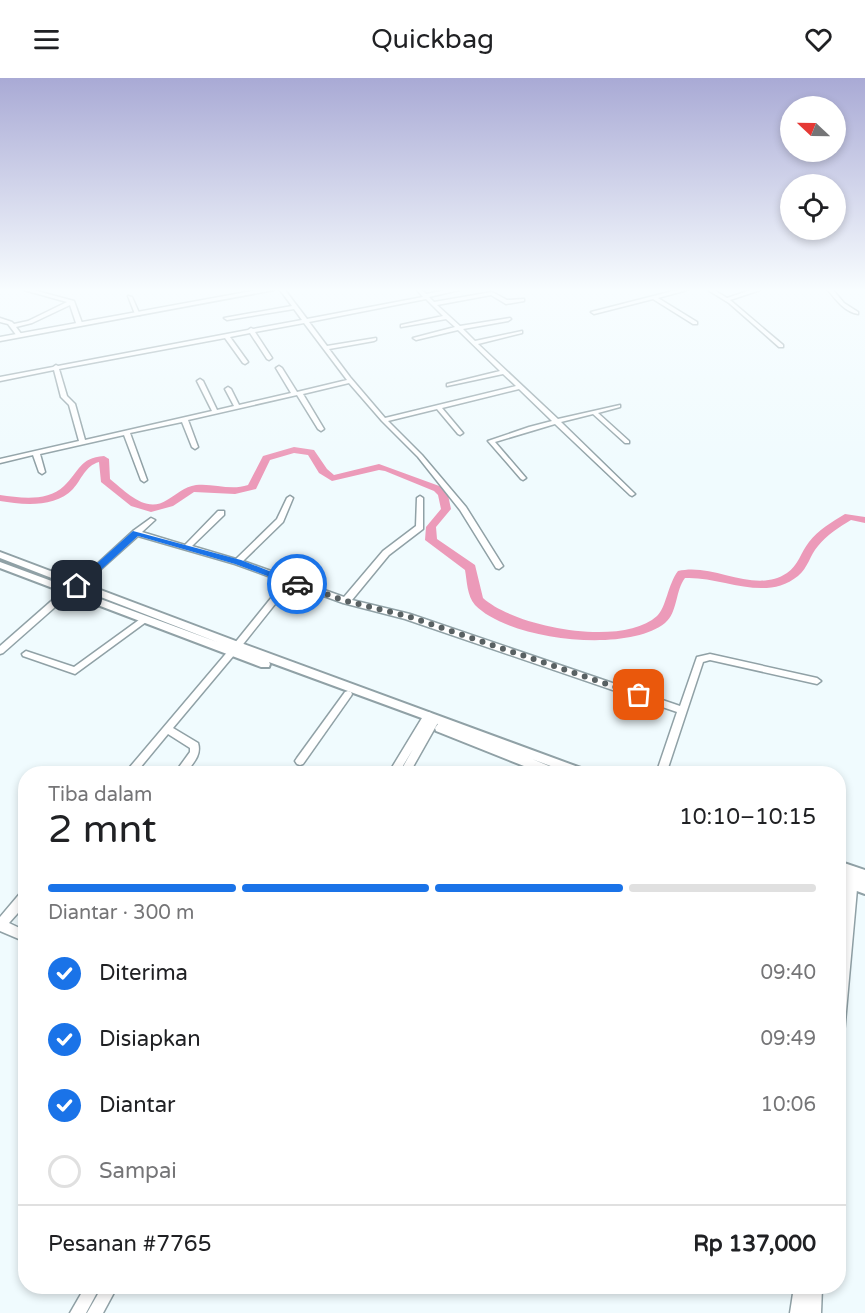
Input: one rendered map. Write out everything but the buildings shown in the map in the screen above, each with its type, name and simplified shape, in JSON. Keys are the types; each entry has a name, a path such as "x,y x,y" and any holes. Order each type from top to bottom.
{"street":[{"path":"0,380 159,348"},
{"path":"234,348 244,362"},
{"path":"262,348 269,358"},
{"path":"326,348 384,420 420,456 463,509 499,566"},
{"path":"479,348 632,494"},
{"path":"56,367 64,397 72,404 82,442"},
{"path":"279,368 321,429"},
{"path":"449,385 504,372"},
{"path":"200,381 215,412"},
{"path":"0,461 351,381"},
{"path":"384,420 521,387"},
{"path":"228,388 237,407"},
{"path":"523,478 492,441 618,406"},
{"path":"438,407 460,433"},
{"path":"594,412 627,442"},
{"path":"184,419 195,447"},
{"path":"126,432 144,480"},
{"path":"36,453 42,472"},
{"path":"238,562 280,520 290,498"},
{"path":"346,601 386,553 420,527 420,498"},
{"path":"188,546 221,513"},
{"path":"0,651 152,520"},
{"path":"136,533 238,562 346,601 407,616 682,710"},
{"path":"0,555 143,620 234,649 348,694 562,766"},
{"path":"0,566 73,589 430,721 538,766"},
{"path":"136,766 289,581"},
{"path":"26,654 75,671 143,620"},
{"path":"664,766 700,659 704,657 817,681"},
{"path":"300,761 348,694"},
{"path":"399,766 430,721"},
{"path":"408,766 430,721"},
{"path":"167,729 195,746 195,753 185,766"},
{"path":"846,895 850,877"},
{"path":"846,929 850,877"},
{"path":"18,904 0,925 18,933"},
{"path":"78,1313 89,1294"},
{"path":"95,1313 106,1294"},
{"path":"798,1313 800,1294"},
{"path":"813,1313 814,1294"}],"waterway":[{"path":"0,498 27,501 46,499 62,493 91,461 104,459 105,480 127,498 151,509 169,504 192,489 235,491 252,487 266,458 294,450 311,452 323,471 332,478 379,467 388,469 438,489 443,495 446,509 431,527 431,540 471,568 475,592 482,604 514,621 577,636 621,635 641,630 658,622 666,613 674,587 682,574 695,573 752,584 780,582 801,566 813,544 822,535 849,516 865,520"}],"way so far":[{"path":"297,584 346,601 407,616 639,695"}],"route":[{"path":"77,586 136,533 188,546 297,584"}]}
